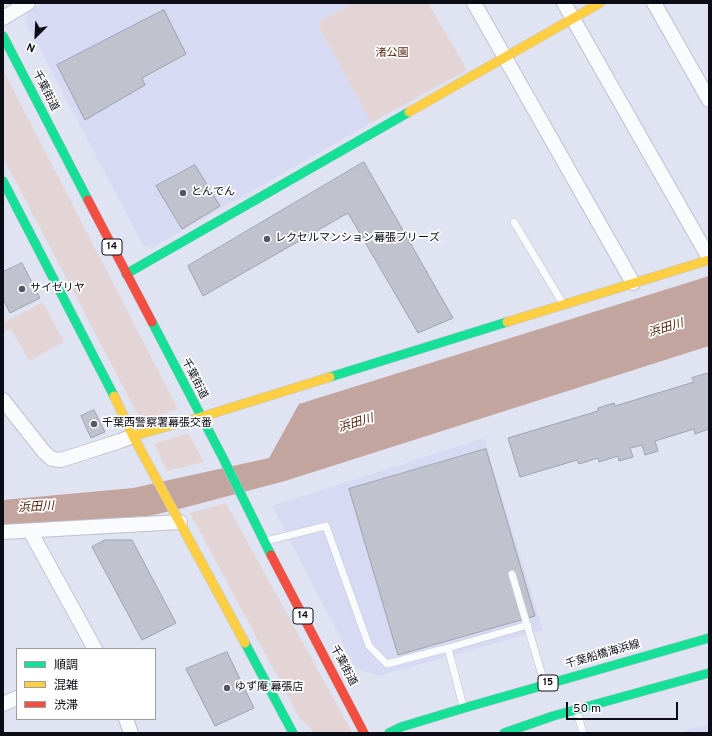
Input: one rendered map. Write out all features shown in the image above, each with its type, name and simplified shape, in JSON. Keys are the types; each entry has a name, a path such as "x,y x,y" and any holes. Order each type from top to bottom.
{"main road":[{"path":"126,274 600,3"},
{"name":"千葉街道","path":"3,36 223,458 264,541 364,733"},
{"path":"3,181 133,436 293,733"},
{"path":"133,436 201,417 709,259"},
{"name":"千葉船橋海浜線","path":"389,733 401,727 544,684 709,638"},
{"path":"504,733 553,716 709,673"}],"street":[{"path":"3,18 28,3"},
{"path":"474,3 633,283"},
{"path":"564,3 709,259"},
{"path":"654,3 709,100"},
{"path":"3,400 44,452 52,459 61,460 133,436"},
{"path":"3,532 178,518"},
{"path":"30,531 94,648"},
{"path":"3,704 16,698"},
{"path":"126,720 131,733"}],"lane":[{"path":"514,222 563,304"},
{"path":"264,541 326,526 369,646 387,664 448,648 527,622"},
{"path":"512,574 544,684"},
{"path":"448,648 464,708"},
{"path":"576,710 583,733"}],"shaded area":[{"path":"42,3 353,3 317,23 371,123 152,248 143,245 25,21 28,11"},
{"path":"484,438 543,630 379,676 356,668 272,506"},
{"path":"709,724 709,733 678,733"}],"green space":[{"name":"渚公園","path":"353,3 428,3 467,70 371,123 317,23"},
{"path":"3,69 178,409 141,421 3,157"},
{"path":"43,302 64,342 29,361 11,329 3,333 3,323"},
{"path":"188,433 204,462 167,471 154,444"},
{"path":"226,503 352,732 314,733 299,717 190,513"}],"water":[{"name":"浜田川","path":"709,276 709,346 285,481 183,508 149,516 3,525 3,500 133,488 269,458 299,404"}],"building":[{"path":"164,10 186,54 142,78 145,85 85,120 57,65"},
{"name":"レクセルマンション幕張ブリーズ","path":"364,162 453,318 418,333 348,213 203,296 188,266"},
{"path":"195,165 220,206 182,229 156,186"},
{"path":"22,263 40,298 10,313 3,299 3,272"},
{"path":"709,373 709,429 695,434 694,429 655,441 658,451 645,455 642,445 630,448 633,457 619,461 618,456 599,462 598,458 579,464 577,460 520,477 508,438 598,411 598,408 614,403 615,406 694,382 692,378"},
{"path":"94,410 105,432 91,438 81,416"},
{"path":"486,449 535,616 398,655 349,489"},
{"path":"105,540 132,540 176,623 142,640 92,547"},
{"path":"227,652 254,708 215,726 186,669"}],"traffic: fast":[{"path":"3,36 88,200"},
{"path":"126,274 409,112"},
{"path":"3,181 114,396"},
{"path":"152,322 223,458 271,555"},
{"path":"330,377 507,322"},
{"path":"389,733 401,727 464,708 709,638"},
{"path":"245,643 293,733"},
{"path":"504,733 553,716 709,673"}],"traffic: slow":[{"path":"409,112 600,3"},
{"path":"507,322 709,260"},
{"path":"133,436 201,417 330,377"},
{"path":"114,396 133,436 245,643"}],"traffic: jam":[{"path":"88,200 152,322"},
{"path":"271,555 364,733"}],"place":[{"name":"とんでん","path":"183,193"},
{"name":"レクセルマンション幕張ブリーズ","path":"267,239"},
{"name":"サイゼリヤ","path":"22,289"},
{"name":"千葉西警察署幕張交番","path":"94,424"},
{"name":"ゆず庵 幕張店","path":"227,688"}]}
